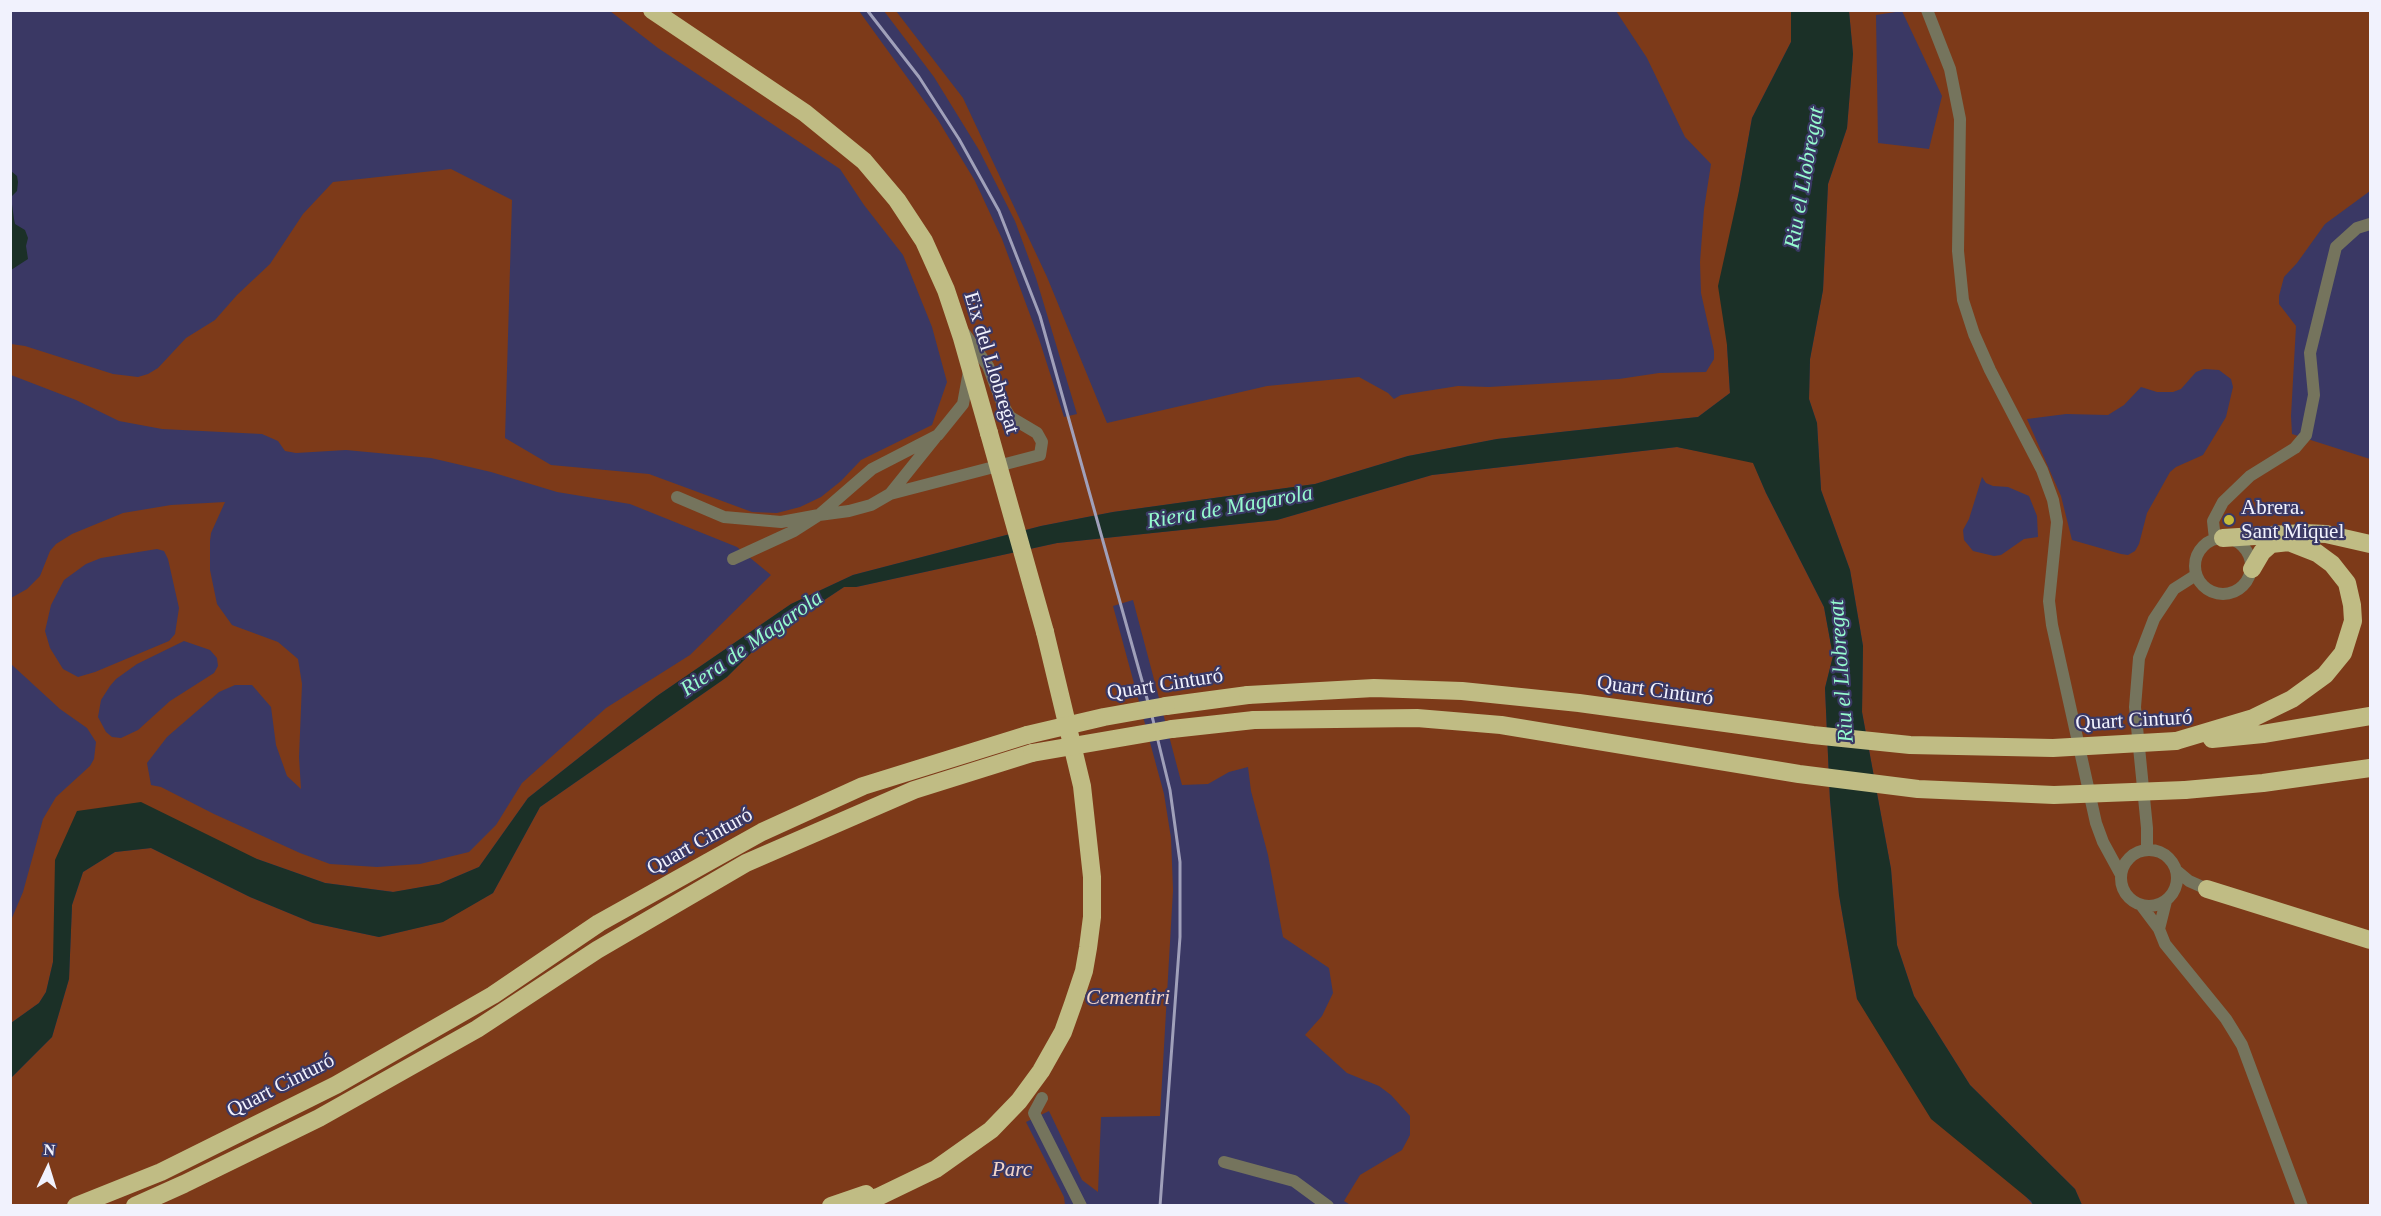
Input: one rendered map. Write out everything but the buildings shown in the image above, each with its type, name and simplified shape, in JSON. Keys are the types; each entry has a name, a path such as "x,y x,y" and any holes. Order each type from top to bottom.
{"highway":[{"name":"Eix del Llobregat","path":"652,10 806,113 864,160 897,200 924,241 946,290 957,323 979,365 982,406 1045,632 1082,786 1092,909 1084,971 1063,1032 1041,1071 1019,1101 991,1130 968,1149 936,1169 854,1206"},
{"path":"2219,538 2303,532 2326,534 2370,544"},
{"path":"2176,741 2253,718 2292,699 2325,675 2343,653 2354,621 2352,604 2347,583 2332,564 2311,550 2289,542 2271,544 2262,552 2252,569"},
{"name":"Quart Cinturó","path":"76,1206 161,1172 336,1085 493,994 599,923 762,832 863,786 1027,735 1104,717 1248,694 1374,688 1462,691 1579,703 1802,734 1910,745 2053,748 2263,734 2370,716"},
{"name":"Quart Cinturó","path":"135,1206 329,1112 477,1029 597,950 746,863 914,790 1032,753 1172,729 1254,720 1417,718 1501,725 1799,774 1918,789 2054,795 2185,790 2263,783 2370,768"},
{"name":"Eix del Llobregat","path":"831,1206 885,1186 939,1157 967,1138 999,1110 1040,1058 1068,996 1083,925 1089,852"},
{"path":"2207,889 2370,940"}],"street":[{"path":"1927,10 1950,69 1960,119 1958,251 1963,300 1974,334 1990,370 2042,470 2053,500 2057,522 2049,601 2090,798 2103,842 2121,875 2123,890 2128,897 2141,905 2165,944 2226,1019 2242,1045 2302,1206"},
{"path":"2219,538 2213,521 2223,502 2250,476 2295,448 2306,435 2314,395 2310,353 2336,247 2356,228 2370,224"},
{"path":"890,494 963,404 979,365"},
{"path":"677,497 724,517 781,522 849,511 871,505 890,494 1040,455 1042,442 1037,433 1010,417 979,365"},
{"path":"963,404 982,406"},
{"path":"733,559 794,531 819,515 872,469 938,435"},
{"path":"2219,538 2240,544 2247,550 2252,569 2244,586 2227,594 2217,594 2201,584 2196,575 2196,557 2201,549 2219,538"},
{"path":"2147,849 2135,707 2139,658 2154,619 2174,589 2196,575"},
{"path":"2103,842 2129,858"},
{"path":"2121,875 2129,858 2134,854 2147,849 2155,850 2169,857 2177,871 2189,881 2207,889"},
{"path":"2158,930 2170,897 2177,886 2177,871"},
{"path":"2141,905 2150,906 2188,890 2207,889"},
{"path":"1042,1098 1034,1113 1081,1206"},
{"path":"1224,1162 1294,1181 1328,1206"},
{"path":"1087,1206 1094,1206"}],"green space":[{"path":"610,11 859,11 938,120 975,181 1002,239 1039,339 1064,417 1077,414 1036,278 1015,221 979,150 934,77 884,11 896,11 963,98 1047,277 1107,423 1267,386 1359,377 1388,393 1394,399 1401,395 1458,386 1489,387 1619,379 1659,373 1706,372 1714,359 1714,351 1701,293 1700,262 1704,209 1711,164 1685,137 1647,58 1616,11 1791,11 1791,42 1752,118 1739,191 1727,345 1730,393 1698,417 1497,439 1408,456 1315,484 1113,512 1041,526 853,575 791,604 657,696 528,798 479,867 439,884 394,892 325,883 257,859 77,811 53,962 46,992 39,1003 11,1023 12,918 23,892 43,819 56,797 90,766 94,759 96,742 87,728 60,709 11,664 11,598 27,589 40,576 50,551 56,544 72,534 123,513 171,505 225,502 211,533 210,541 210,570 217,604 232,625 278,642 298,659 302,684 299,757 301,789 287,776 276,745 271,707 252,685 235,685 219,692 167,737 147,763 151,785 161,787 214,814 330,864 377,867 420,864 469,852 496,825 522,783 606,708 690,655 771,575 737,547 630,504 557,492 491,472 431,458 346,450 296,453 285,451 278,441 262,434 162,429 119,421 76,400 11,375 11,344 25,346 113,374 138,377 148,374 158,368 186,338 215,320 237,295 270,264 303,214 333,182 451,169 512,200 505,438 551,465 649,474 752,512 777,513 800,507 821,497 841,481 861,460 932,425 947,382 932,327 903,255 864,205 840,169 658,48","holes":["157,549 164,551 168,559 179,608 175,634 169,641 95,672 78,677 63,669 50,648 45,631 51,605 64,580 86,564 101,558","184,641 210,650 217,658 218,666 214,673 170,701 138,730 121,738 112,737 106,732 98,717 101,700 110,686 137,664"]},
{"path":"1849,11 1902,11 2370,11 2370,191 2325,224 2284,277 2279,304 2296,326 2292,434 2370,459 2370,1205 2082,1205 2075,1189 1970,1085 1914,996 1897,945 1891,869 1862,712 1863,646 1850,570 1821,490 1817,423 1809,399 1810,359 1823,290 1828,184 1847,128 1853,54","holes":["1902,11 1942,96 1929,149 1878,143 1876,15","2204,369 2219,370 2231,379 2233,387 2226,417 2203,455 2170,472 2147,513 2135,551 2128,555 2121,554 2072,540 2061,496 2027,419 2066,414 2108,415 2124,405 2141,387 2157,392 2173,392 2181,389 2196,372","1982,477 1986,483 1993,486 2008,487 2029,496 2037,516 2038,537 2024,539 2001,555 1994,556 1973,551 1964,540 1963,530 1969,519"]},
{"path":"1677,447 1753,462 1766,493 1824,607 1833,656 1825,688 1830,800 1839,895 1857,999 2033,1205 1352,1206 1344,1201 1360,1175 1402,1150 1410,1135 1410,1116 1391,1095 1379,1086 1347,1073 1305,1035 1322,1016 1333,993 1329,968 1283,937 1268,855 1251,791 1248,767 1229,772 1208,784 1182,785 1133,600 1113,606 1164,794 1171,838 1173,890 1160,1116 1101,1117 1098,1192 1082,1180 1049,1111 1026,1122 1064,1197 1065,1205 11,1206 11,1078 52,1037 69,979 72,905 83,872 115,852 151,848 250,897 313,923 379,937 442,922 493,893 540,807 727,677 764,640 844,587 856,587 1057,543 1277,520 1432,475"}],"water":[{"path":"1791,11 1849,11 1853,54 1847,128 1828,184 1823,290 1810,359 1809,399 1817,423 1821,490 1850,570 1863,646 1862,712 1891,869 1897,945 1914,996 1970,1085 2075,1189 2082,1205 2033,1205 1931,1119 1857,999 1839,895 1830,800 1825,688 1833,656 1824,607 1753,463 1677,447 1432,475 1277,520 1057,543 856,587 844,587 764,640 727,677 540,807 493,893 443,922 379,937 313,923 250,897 151,848 115,852 83,872 72,905 69,979 52,1037 11,1078 11,1023 39,1003 46,992 53,962 55,860 77,811 141,802 257,859 325,883 393,892 439,884 479,867 528,798 657,696 791,604 853,575 1041,526 1113,512 1315,484 1408,456 1497,439 1698,417 1730,393 1727,345 1718,286 1752,118 1791,42"},
{"path":"11,171 17,176 18,182 17,191 11,197"},
{"path":"11,197 15,224 25,230 28,238 26,246 28,259 11,270"}],"railway":[{"path":"867,10 919,77 959,139 999,211 1040,316 1153,720 1170,790 1180,862 1180,937 1160,1206"}],"place":[{"name":"Abrera. Sant Miquel","path":"2229,520"}],"water label":[{"name":"Riu el Llobregat","path":"1805,178"},
{"name":"Riera de Magarola","path":"1230,508"},
{"name":"Riera de Magarola","path":"752,644"},
{"name":"Riu el Llobregat","path":"1842,671"}],"park label":[{"name":"Cementiri","path":"1128,998"},
{"name":"Parc","path":"1012,1170"}]}
